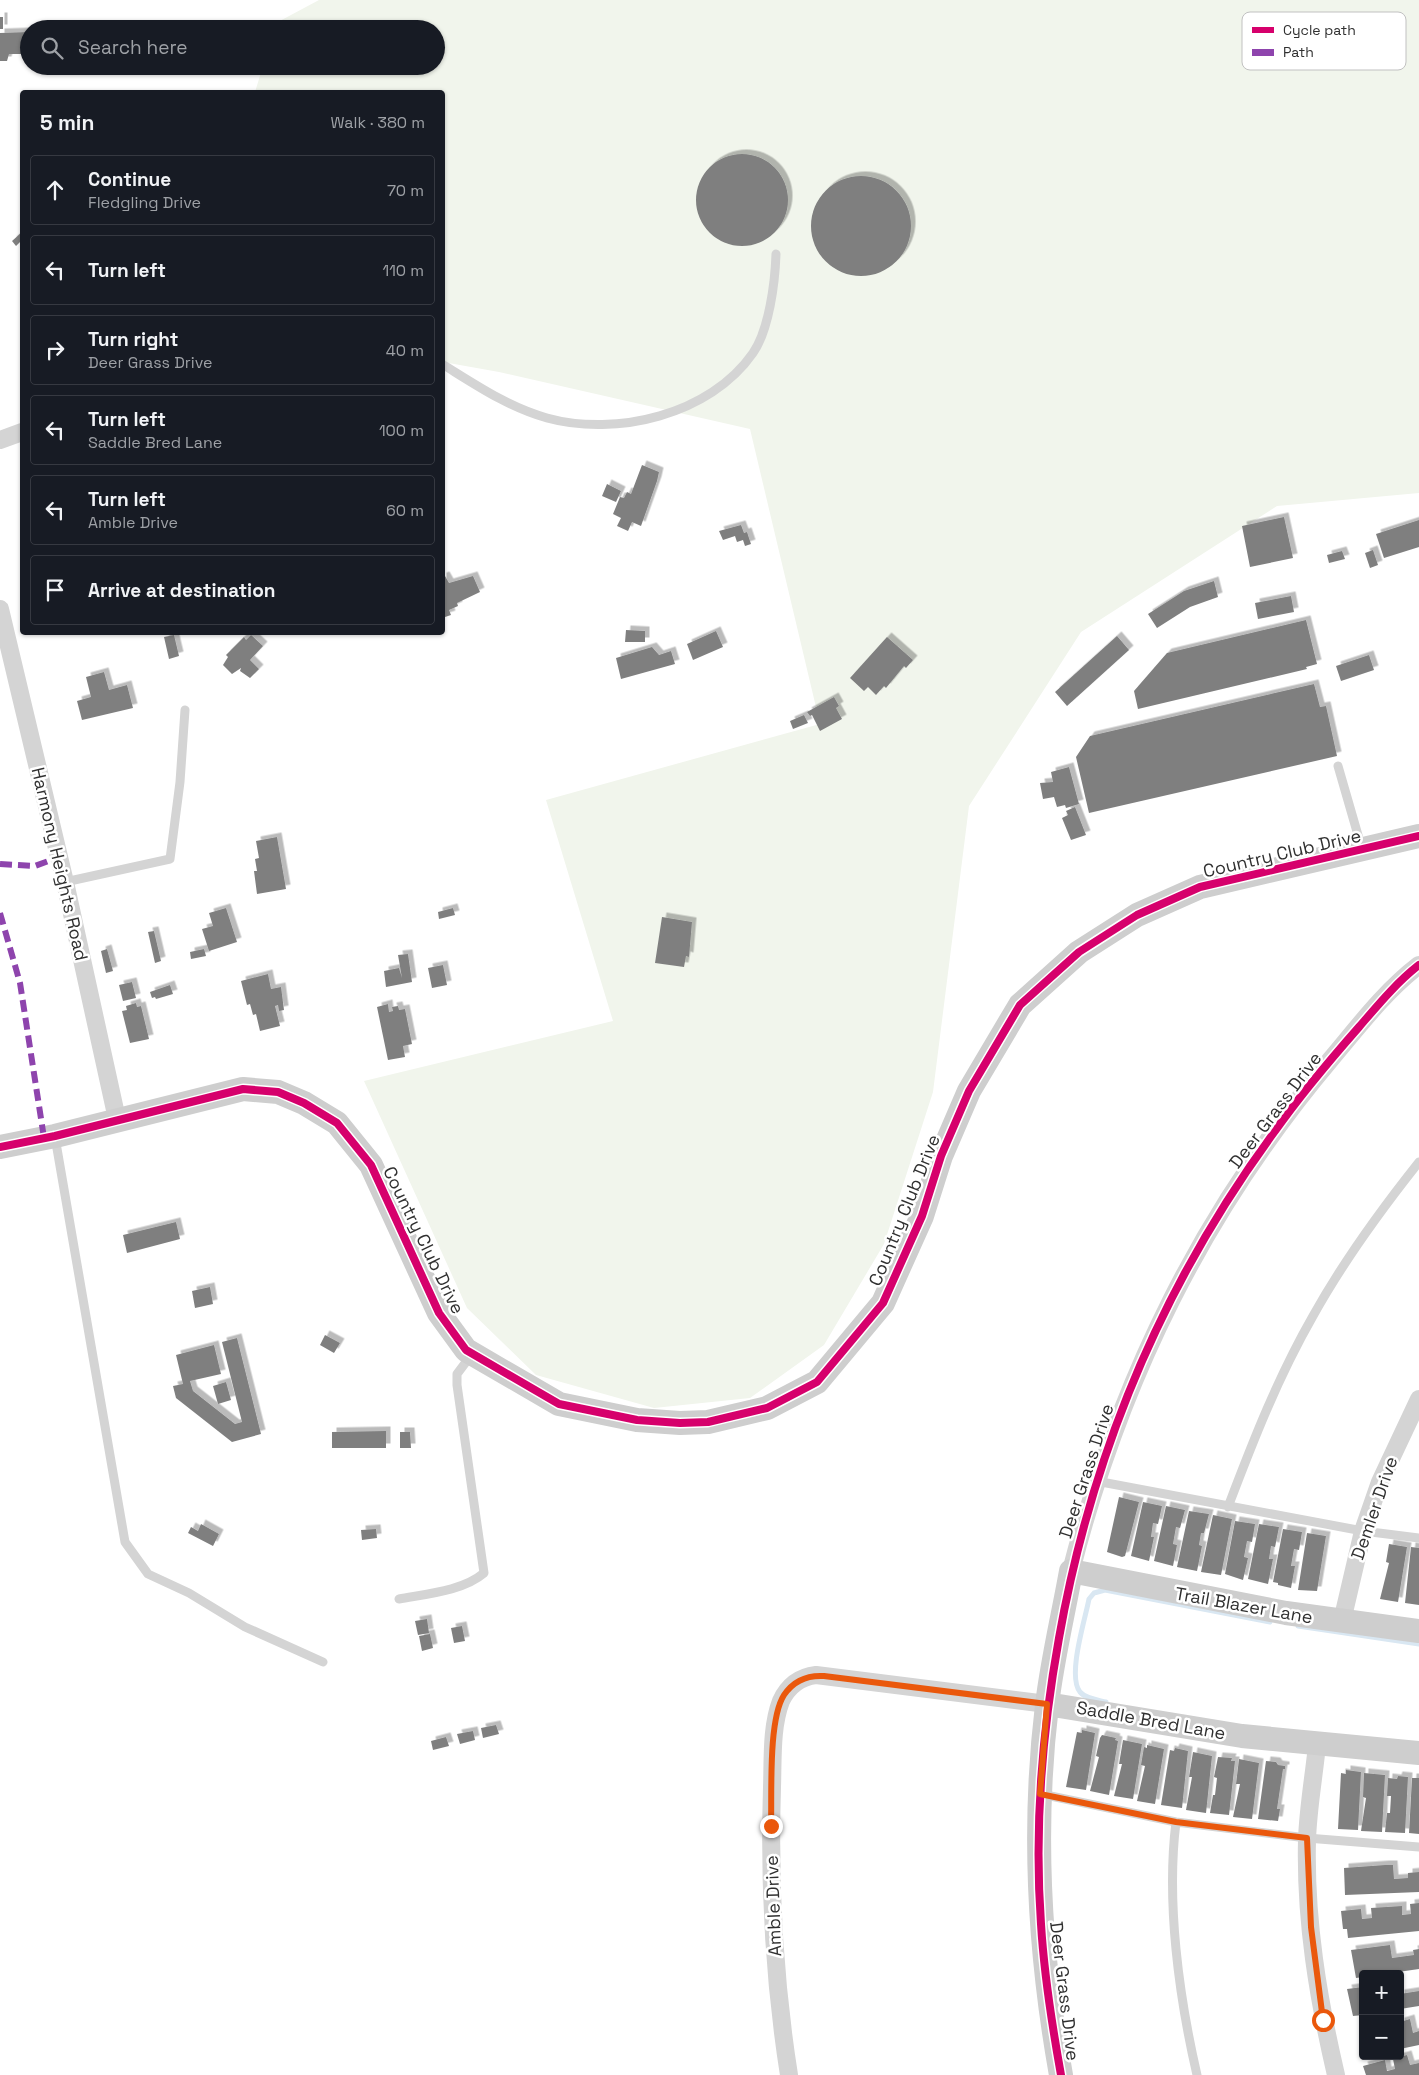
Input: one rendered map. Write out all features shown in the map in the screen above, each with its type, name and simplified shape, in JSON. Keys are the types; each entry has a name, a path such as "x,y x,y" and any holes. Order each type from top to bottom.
{"street":[{"path":"0,440 20,433"},
{"name":"Harmony Heights Road","path":"0,608 65,882 117,1120"},
{"name":"Country Club Drive","path":"0,1147 55,1136 243,1090 278,1092 304,1103 337,1123 371,1165 439,1313 466,1350 560,1404 637,1420 680,1423 708,1422 767,1408 817,1382 883,1303 922,1216 941,1156 969,1091 1020,1005 1079,952 1137,915 1200,887 1419,836"},
{"name":"Deer Grass Drive","path":"1061,2075 1052,2028 1040,1923 1040,1794 1047,1704 1071,1571 1096,1481 1119,1415 1152,1337 1188,1264 1224,1203 1306,1089 1401,980 1419,965"},
{"name":"Demler Drive","path":"1342,1622 1363,1531 1380,1482 1419,1399"},
{"name":"Trail Blazer Lane","path":"1071,1571 1168,1592 1342,1622 1419,1631"},
{"name":"Saddle Bred Lane","path":"795,1682 808,1676 824,1676 1047,1704 1186,1727 1317,1745 1419,1753"},
{"name":"Amble Drive","path":"789,2075 776,1980 771,1826 776,1722 784,1695 795,1682"},
{"path":"1317,1745 1307,1838 1308,1890 1314,1961 1323,2020 1336,2075"}],"lane":[{"path":"445,366 505,403 546,418 573,424 626,423 652,419 711,392 736,373 754,352 764,326 775,277 776,254"},
{"path":"65,882 170,859 180,782 185,710"},
{"path":"1338,766 1362,849"},
{"path":"55,1136 125,1542 148,1574 189,1593 245,1627 323,1662"},
{"path":"1228,1507 1270,1401 1313,1315 1366,1232 1419,1162"},
{"path":"399,1600 448,1589 469,1582 484,1573 456,1385 457,1374 472,1354"},
{"path":"1096,1481 1363,1531 1419,1538"},
{"path":"1040,1794 1176,1822 1307,1838 1419,1847"},
{"path":"1176,1822 1174,1885 1177,1940 1184,2004 1197,2075"}],"shaded area":[{"path":"319,0 1419,0 1419,493 1277,506 1081,632 969,806 933,1092 884,1244 824,1345 750,1398 654,1408 536,1375 467,1308 364,1081 613,1021 546,800 820,724 750,429 499,372 445,362 445,90 256,90 260,75 445,75 445,20 282,20"}],"building":[{"path":"0,17 3,17 3,29 0,29"},
{"path":"20,32 20,54 9,54 7,61 0,61 0,33"},
{"path":"742,154 760,157 775,167 785,182 788,200 785,218 775,233 760,243 742,246 724,243 709,233 699,218 696,200 699,182 709,167 724,157"},
{"path":"861,176 880,180 896,191 907,207 911,226 907,245 896,261 880,272 861,276 842,272 826,261 815,245 811,226 815,207 826,191 842,180"},
{"path":"20,234 20,242 16,246 12,241"},
{"path":"642,465 659,472 641,526 632,522 628,531 617,526 621,518 613,514 620,497 624,498 627,492 631,494"},
{"path":"607,484 621,491 616,502 602,496"},
{"path":"1284,517 1293,558 1250,567 1242,526"},
{"path":"1419,520 1419,547 1384,558 1376,534"},
{"path":"741,525 744,533 747,532 751,544 745,546 743,540 737,542 735,536 723,540 719,531"},
{"path":"1373,550 1378,565 1370,568 1365,553"},
{"path":"1342,551 1345,559 1329,563 1327,555"},
{"path":"445,576 449,583 473,576 480,592 457,603 458,606 449,610 451,615 445,617"},
{"path":"1214,581 1218,597 1190,607 1157,628 1148,614 1184,591"},
{"path":"1291,596 1294,612 1258,619 1255,603"},
{"path":"1306,620 1317,664 1306,667 1307,669 1138,709 1134,691 1167,653"},
{"path":"626,630 645,631 645,642 625,642"},
{"path":"716,631 723,647 693,660 687,644"},
{"path":"174,635 179,656 169,659 164,637"},
{"path":"251,635 263,646 250,660 259,669 250,678 240,671 241,668 232,674 223,665 228,657 226,655 244,637 246,640"},
{"path":"1117,636 1129,650 1067,706 1055,692"},
{"path":"887,637 913,660 906,668 904,666 886,688 884,686 876,695 868,687 864,691 850,678"},
{"path":"652,647 659,655 671,651 675,664 621,679 616,658"},
{"path":"1369,655 1374,670 1341,681 1336,666"},
{"path":"104,672 109,690 127,685 133,708 82,720 77,701 91,697 86,677"},
{"path":"1314,684 1320,707 1326,706 1337,756 1089,813 1076,757 1090,736"},
{"path":"834,697 839,706 836,708 842,719 820,731 812,715 810,716 807,712"},
{"path":"804,715 808,723 793,729 790,721"},
{"path":"1069,767 1079,804 1066,808 1065,805 1057,807 1054,797 1043,799 1040,783 1053,782 1051,772"},
{"path":"1075,807 1086,835 1071,840 1062,818 1068,815 1066,811"},
{"path":"277,837 286,889 257,894 254,871 257,871 255,859 259,858 256,841"},
{"path":"226,908 237,942 209,951 202,929 213,926 209,913"},
{"path":"453,908 455,915 439,919 438,912"},
{"path":"662,917 692,922 689,957 686,956 684,967 655,963"},
{"path":"154,931 161,961 155,963 148,932"},
{"path":"107,949 113,971 106,973 101,951"},
{"path":"204,949 206,956 191,959 190,952"},
{"path":"408,954 412,982 386,987 384,971 399,968 402,978 398,955"},
{"path":"443,965 447,985 432,988 428,968"},
{"path":"268,974 271,989 281,987 284,1010 279,1011 278,1005 275,1006 280,1026 260,1031 256,1014 253,1015 250,1004 247,1005 241,981"},
{"path":"132,982 136,998 123,1001 119,985"},
{"path":"170,985 173,994 156,999 155,997 152,998 150,992"},
{"path":"136,1003 137,1007 141,1006 149,1039 130,1043 122,1011 127,1010 126,1006"},
{"path":"388,1004 389,1012 393,1011 392,1007 398,1006 399,1010 405,1009 412,1044 403,1046 405,1057 388,1060 377,1007"},
{"path":"176,1222 180,1239 127,1253 123,1235"},
{"path":"210,1287 213,1304 195,1308 192,1291"},
{"path":"325,1335 340,1343 334,1353 320,1345"},
{"path":"237,1338 261,1434 232,1442 176,1398 173,1386 183,1384 176,1355 214,1345 221,1374 190,1381 193,1391 235,1424 242,1422 222,1342"},
{"path":"226,1382 231,1400 218,1404 213,1386"},
{"path":"386,1431 386,1448 332,1448 332,1432"},
{"path":"400,1432 410,1432 411,1448 400,1448"},
{"path":"1119,1497 1139,1502 1125,1556 1122,1557 1107,1552"},
{"path":"1143,1502 1162,1506 1158,1524 1153,1523 1151,1537 1154,1537 1149,1561 1131,1556"},
{"path":"1166,1506 1185,1510 1180,1528 1176,1527 1173,1544 1177,1545 1173,1566 1154,1561"},
{"path":"1189,1511 1209,1514 1204,1533 1201,1533 1199,1545 1202,1546 1197,1571 1177,1567"},
{"path":"1213,1515 1232,1519 1221,1575 1201,1572"},
{"path":"1235,1521 1255,1524 1252,1542 1247,1541 1244,1557 1248,1558 1243,1580 1225,1574"},
{"path":"201,1524 219,1534 213,1546 188,1533 191,1527 198,1531"},
{"path":"1259,1524 1279,1527 1275,1547 1271,1546 1269,1559 1273,1559 1268,1584 1248,1579"},
{"path":"376,1529 377,1538 362,1540 361,1530"},
{"path":"1283,1529 1302,1532 1299,1550 1294,1549 1291,1566 1295,1566 1291,1588 1273,1582"},
{"path":"1307,1533 1326,1536 1317,1591 1298,1590"},
{"path":"1389,1544 1407,1547 1398,1602 1380,1599 1389,1563 1386,1562"},
{"path":"1411,1547 1419,1548 1419,1605 1405,1603"},
{"path":"427,1619 429,1633 418,1635 415,1621"},
{"path":"462,1626 465,1641 454,1643 451,1628"},
{"path":"430,1634 433,1648 422,1651 419,1636"},
{"path":"496,1725 499,1734 483,1738 481,1728"},
{"path":"1082,1730 1095,1733 1086,1790 1066,1787 1077,1732 1082,1733"},
{"path":"473,1731 475,1740 460,1744 457,1734"},
{"path":"1102,1735 1116,1738 1115,1740 1118,1741 1109,1795 1090,1791 1099,1757 1096,1756"},
{"path":"446,1737 449,1746 433,1750 431,1741"},
{"path":"1123,1740 1142,1744 1133,1799 1114,1796 1122,1764 1119,1764"},
{"path":"1147,1745 1164,1749 1155,1804 1137,1801 1145,1766 1141,1765 1144,1747 1147,1748"},
{"path":"1175,1748 1188,1751 1182,1808 1161,1805 1170,1750 1174,1751"},
{"path":"1193,1752 1212,1756 1206,1813 1186,1810 1192,1777 1189,1777"},
{"path":"1218,1757 1232,1758 1231,1761 1235,1761 1229,1815 1210,1813 1213,1795 1215,1795 1217,1778 1214,1777"},
{"path":"1239,1759 1259,1763 1252,1819 1233,1817 1240,1784 1236,1784"},
{"path":"1266,1761 1276,1762 1278,1765 1285,1766 1277,1809 1280,1809 1278,1821 1258,1819"},
{"path":"1346,1770 1361,1772 1358,1830 1338,1829 1341,1773 1346,1774"},
{"path":"1364,1773 1385,1775 1382,1832 1361,1831 1366,1798 1363,1797"},
{"path":"1398,1776 1408,1777 1405,1833 1385,1832 1387,1813 1390,1813 1391,1796 1387,1796 1388,1778 1397,1779"},
{"path":"1412,1778 1419,1778 1419,1834 1409,1833"},
{"path":"1393,1865 1394,1879 1408,1878 1408,1873 1419,1872 1419,1892 1345,1895 1344,1868"},
{"path":"1419,1903 1419,1931 1348,1938 1347,1929 1343,1929 1341,1911 1361,1909 1362,1919 1372,1918 1371,1908 1402,1906 1402,1915 1411,1914 1410,1904"},
{"path":"1390,1945 1392,1958 1414,1955 1413,1950 1419,1949 1419,1969 1404,1971 1359,1970 1359,1978 1356,1978 1351,1950"},
{"path":"1359,1988 1359,2015 1353,2016 1347,1989"},
{"path":"1419,1991 1419,2006 1404,2008 1404,1993"},
{"path":"1410,2019 1413,2033 1419,2031 1419,2045 1404,2048 1404,2021"},
{"path":"1407,2055 1410,2065 1419,2063 1419,2075 1366,2075 1363,2066 1385,2060 1387,2071 1395,2069 1393,2060 1404,2060 1404,2056"}],"waterway":[{"path":"1106,1702 1085,1696 1080,1692 1076,1684 1075,1674 1078,1647 1089,1599 1094,1593 1105,1590 1270,1622"},
{"path":"1298,1626 1419,1644"}],"marked path":[{"path":"0,864 35,866 59,857"},
{"path":"0,913 20,983 44,1138"}],"cycle path":[{"path":"0,1147 55,1136 243,1089 278,1092 304,1103 337,1123 371,1165 439,1313 466,1350 559,1404 637,1420 680,1423 708,1422 767,1408 817,1382 883,1303 922,1216 941,1156 969,1091 1020,1005 1079,952 1137,915 1200,887 1419,836"},
{"path":"1061,2075 1049,2000 1041,1924 1038,1852 1041,1780 1053,1673 1073,1569 1091,1502 1112,1436 1137,1372 1166,1309 1199,1248 1235,1189 1285,1117 1337,1052 1388,994 1419,965"}],"route":[{"path":"771,1826 776,1722 784,1695 800,1679 816,1675 1047,1704 1040,1794 1176,1822 1307,1838 1311,1927 1323,2020"}]}
